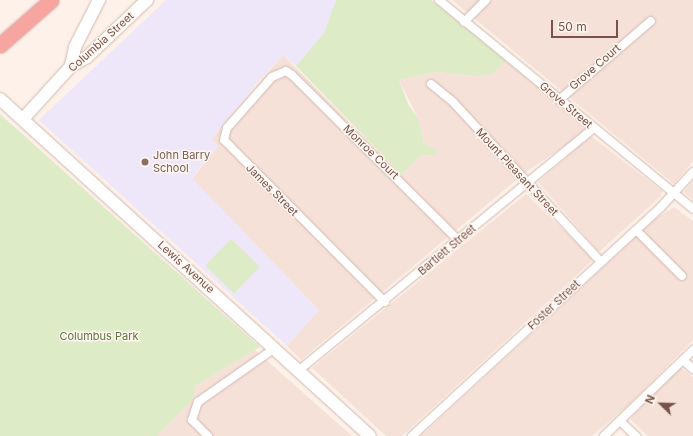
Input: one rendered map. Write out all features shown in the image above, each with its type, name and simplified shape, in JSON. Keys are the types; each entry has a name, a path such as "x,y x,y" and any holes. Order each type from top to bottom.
{"highway":[{"path":"0,45 50,0"}],"main road":[{"path":"71,66 75,47 99,0"},
{"name":"Columbia Street","path":"23,119 71,66 87,57 148,0"},
{"name":"Lewis Avenue","path":"0,99 370,436"}],"street":[{"name":"Grove Street","path":"439,0 693,209"},
{"path":"464,22 486,0"},
{"name":"Grove Court","path":"559,100 651,20"},
{"name":"Monroe Court","path":"279,72 292,75 459,241"},
{"name":"James Street","path":"279,72 227,128 224,140 385,302"},
{"name":"Mount Pleasant Street","path":"431,84 453,102 601,262"},
{"name":"Bartlett Street","path":"298,371 385,302 594,128"},
{"name":"Foster Street","path":"412,436 636,230 674,194 693,172"},
{"path":"636,230 682,276"},
{"path":"208,436 192,420 198,402 275,348"},
{"path":"604,436 621,422 693,350"},
{"path":"683,360 693,369"},
{"path":"621,422 636,436"}],"shaded area":[{"name":"John Barry School","path":"166,0 336,0 324,33 296,66 283,55 257,83 211,139 218,146 192,178 319,310 287,346 39,120"},
{"path":"452,0 693,0 693,161 674,184"},
{"path":"283,55 402,175 420,155 434,156 424,144 418,118 399,80 437,72 474,76 506,60 588,130 526,172 301,360 287,346 319,310 192,179 218,146 211,139"},
{"path":"591,136 662,191 661,196 599,252 538,182"},
{"path":"693,181 693,200 684,192"},
{"path":"526,194 594,259 402,436 386,436 312,368"},
{"path":"674,207 693,221 693,340 632,402 592,436 421,436 655,219"},
{"path":"255,350 352,436 157,436 193,399 195,386"},
{"path":"680,367 693,377 693,436 648,436 630,419"}],"green space":[{"path":"336,0 431,0 506,60 493,74 474,76 437,72 399,80 408,104 418,118 424,144 438,151 435,156 420,155 402,175 296,66 324,33"},
{"name":"Columbus Park","path":"0,114 260,347 195,386 193,399 157,436 0,436"},
{"path":"231,239 260,267 234,293 205,266"}],"place":[{"name":"John Barry School","path":"145,162"}]}
